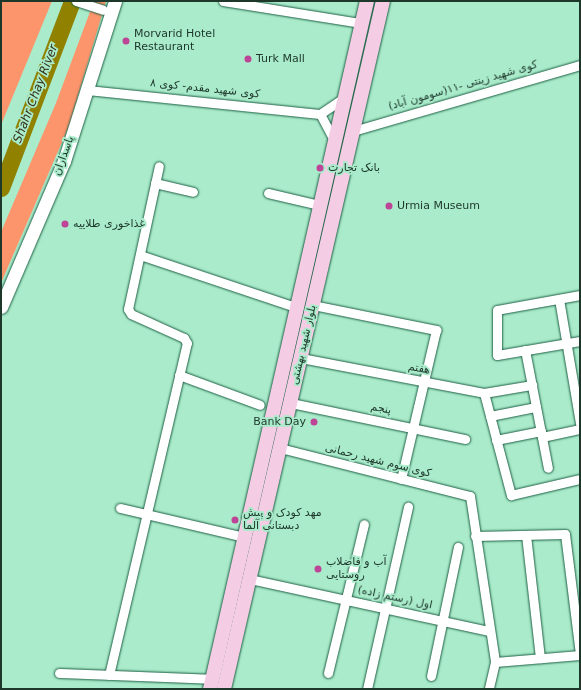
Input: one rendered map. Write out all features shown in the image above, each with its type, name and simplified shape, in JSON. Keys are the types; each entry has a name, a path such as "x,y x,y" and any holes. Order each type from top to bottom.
{"main road":[{"name":"پاسداران","path":"1,307 64,161 115,1"},
{"name":"بلوار شهید بهشتی","path":"211,684 245,538 295,307 367,1"},
{"name":"بلوار شهید بهشتی","path":"224,689 383,1"}],"street":[{"path":"76,1 103,10"},
{"path":"223,1 361,23"},
{"name":"کوی شهید زینتی -۱۱(سومون آباد)","path":"353,131 580,65"},
{"name":"کوی شهید مقدم- کوی ۸","path":"87,90 320,114"},
{"path":"335,142 320,114 344,98"},
{"path":"109,675 187,340 131,314 128,309 159,166"},
{"path":"155,183 193,192"},
{"path":"268,193 319,205"},
{"path":"140,255 295,307"},
{"path":"580,295 497,310 497,355 580,341"},
{"path":"559,299 566,343 577,383 580,423"},
{"path":"313,305 436,330 401,479"},
{"path":"526,350 548,468"},
{"name":"هفتم","path":"301,358 484,393 532,385"},
{"path":"179,375 260,405"},
{"path":"484,393 511,495 580,479"},
{"name":"پنجم","path":"291,403 466,439"},
{"path":"490,416 536,407"},
{"path":"496,440 580,429"},
{"name":"کوی سوم شهید رحمانی","path":"280,448 470,496 475,536"},
{"path":"367,689 408,507"},
{"path":"120,508 146,513 245,538"},
{"path":"328,673 364,524"},
{"path":"489,689 495,662 488,631 475,536 565,534 580,655 495,662"},
{"path":"526,535 540,658"},
{"path":"431,676 445,621 458,547"},
{"name":"اول (رستم زاده)","path":"250,579 488,631"},
{"path":"59,674 109,675 211,684"}],"shaded area":[{"path":"1,1 52,1 1,125"},
{"path":"94,1 106,1 69,126 1,283 1,232 56,103"}],"waterway":[{"name":"Shahr Chay River","path":"1,188 72,1"}],"place":[{"name":"Morvarid Hotel Restaurant","path":"126,41"},
{"name":"Turk Mall","path":"248,59"},
{"name":"بانک تجارت","path":"320,168"},
{"name":"Urmia Museum","path":"389,206"},
{"name":"غذاخوری طلاییه","path":"65,224"},
{"name":"Bank Day","path":"314,422"},
{"name":"مهد کودک و پیش دبستانی آلما","path":"235,520"},
{"name":"آب و فاضلاب روستایی","path":"318,569"}]}
